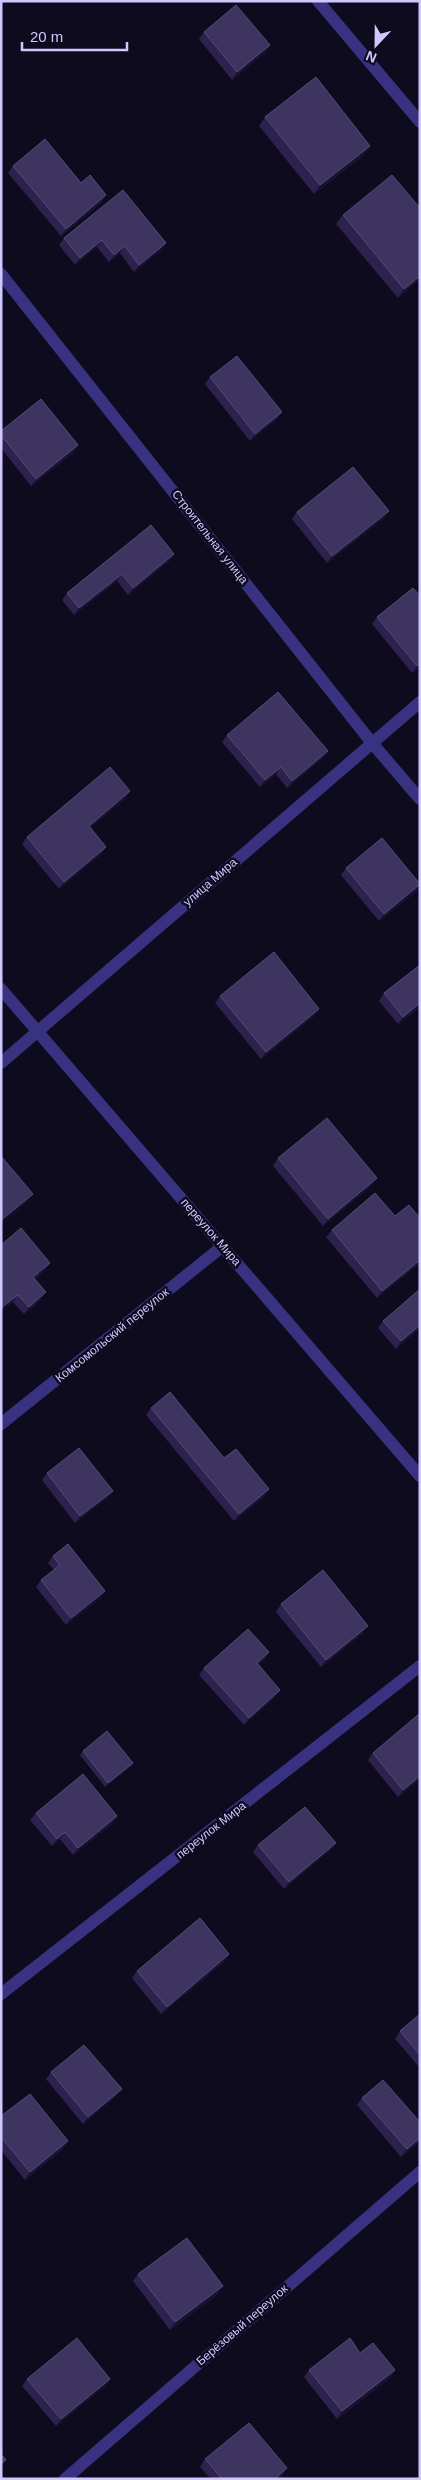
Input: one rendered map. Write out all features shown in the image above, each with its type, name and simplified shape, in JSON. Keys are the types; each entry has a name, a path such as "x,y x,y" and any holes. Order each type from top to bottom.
{"street":[{"path":"318,1 420,122"},
{"name":"Строительная улица","path":"1,274 372,743 420,799"},
{"name":"улица Мира","path":"1,1063 37,1030 420,702"},
{"name":"переулок Мира","path":"1,989 420,1476"},
{"name":"Комсомольский переулок","path":"1,1424 223,1246"},
{"name":"переулок Мира","path":"1,1994 420,1666"},
{"name":"Берёзовый переулок","path":"65,2479 420,2172"}],"building":[{"path":"236,5 270,45 237,72 204,32"},
{"path":"316,77 370,146 320,185 265,117"},
{"path":"45,139 81,183 90,175 106,195 66,229 13,166"},
{"path":"392,175 420,208 420,276 404,289 343,215"},
{"path":"123,190 166,243 139,265 125,246 114,255 102,240 80,258 64,238"},
{"path":"237,356 282,412 255,434 210,377"},
{"path":"41,399 78,445 36,479 1,435 1,431"},
{"path":"353,467 389,511 332,556 297,512"},
{"path":"151,525 174,554 133,588 122,574 79,608 67,593"},
{"path":"413,588 420,596 420,664 417,666 377,617"},
{"path":"278,692 328,751 292,781 281,767 265,780 227,735"},
{"path":"110,767 130,791 89,826 106,847 64,882 27,837"},
{"path":"382,838 420,884 384,914 346,868"},
{"path":"274,952 319,1009 266,1052 220,996"},
{"path":"420,965 420,1003 403,1017 384,993"},
{"path":"327,1118 377,1178 328,1219 278,1158"},
{"path":"1,1156 33,1194 1,1220"},
{"path":"375,1193 395,1216 409,1205 420,1218 420,1260 382,1291 332,1230"},
{"path":"21,1228 50,1263 33,1277 46,1292 29,1307 18,1295 2,1307 1,1245"},
{"path":"420,1289 420,1325 401,1341 383,1321"},
{"path":"170,1392 224,1458 236,1449 269,1489 239,1514 151,1408"},
{"path":"79,1448 113,1491 80,1516 47,1473"},
{"path":"68,1544 105,1591 71,1618 41,1580 60,1565 53,1556"},
{"path":"323,1570 368,1626 326,1660 281,1604"},
{"path":"248,1629 269,1652 257,1663 280,1690 249,1718 204,1668"},
{"path":"419,1714 420,1776 403,1790 373,1753"},
{"path":"107,1731 133,1763 108,1783 83,1751"},
{"path":"83,1774 117,1816 78,1848 65,1832 57,1839 36,1813"},
{"path":"305,1807 336,1843 289,1882 258,1845"},
{"path":"200,1918 229,1954 167,2007 137,1971"},
{"path":"420,2014 420,2055 400,2031"},
{"path":"84,2045 122,2089 88,2117 51,2072"},
{"path":"383,2080 420,2122 420,2138 407,2149 362,2098"},
{"path":"30,2094 68,2141 30,2172 1,2137 1,2116"},
{"path":"187,2238 223,2286 175,2322 138,2274"},
{"path":"77,2338 110,2379 61,2419 27,2379"},
{"path":"350,2338 360,2353 373,2343 395,2370 342,2411 309,2370"},
{"path":"249,2423 287,2468 275,2479 222,2479 205,2459"},
{"path":"1,2454 6,2460 1,2464"}]}
